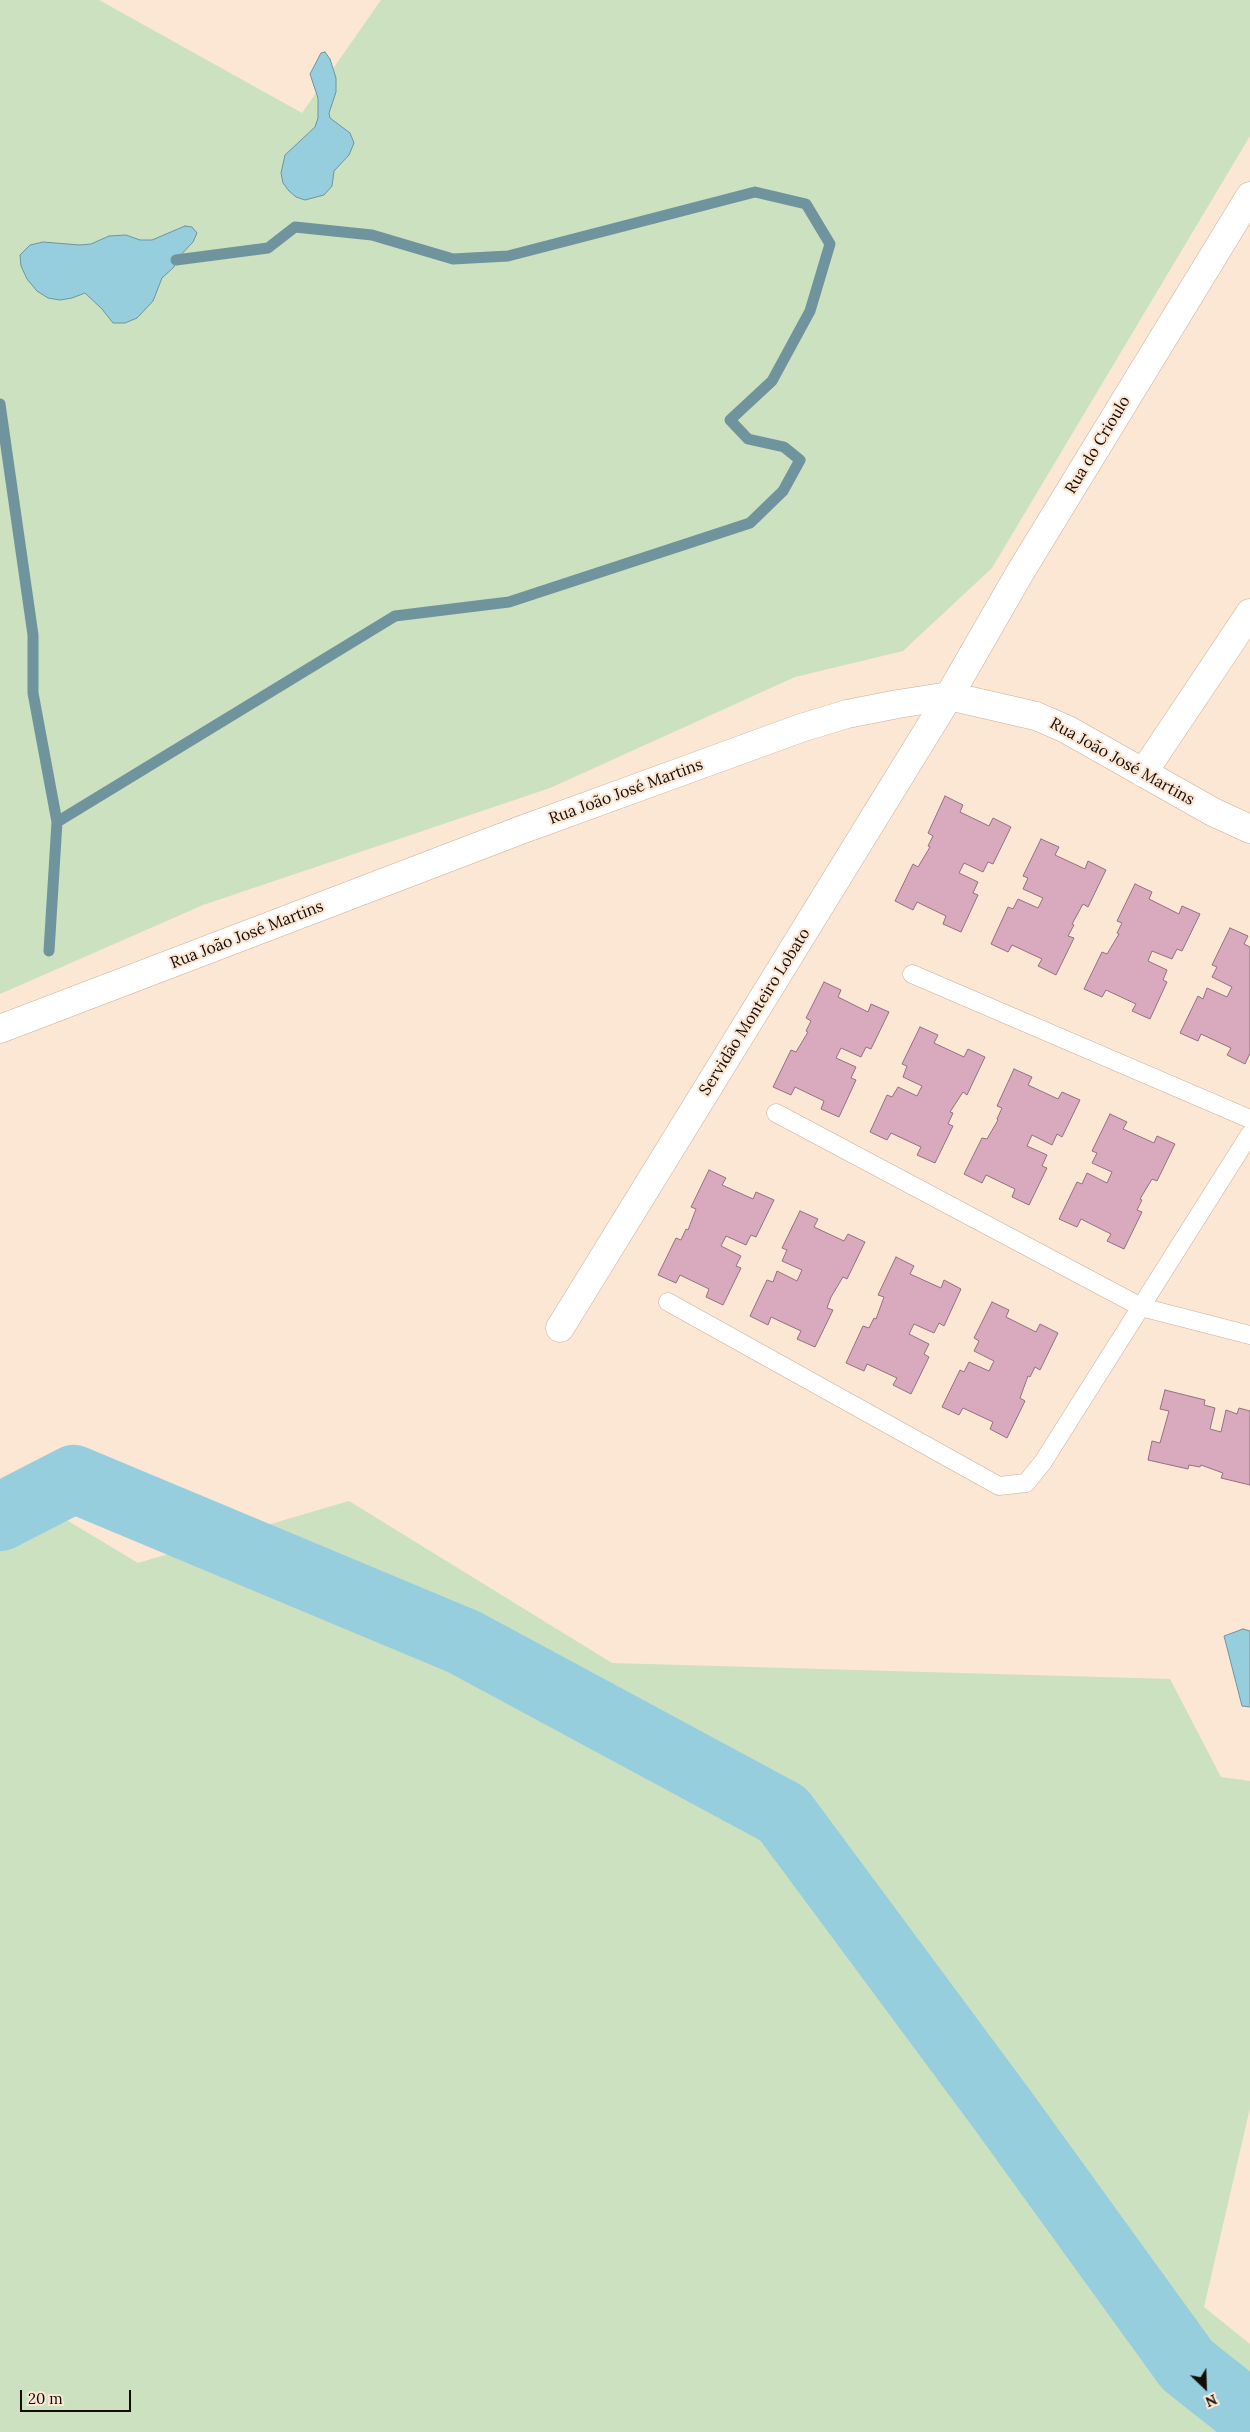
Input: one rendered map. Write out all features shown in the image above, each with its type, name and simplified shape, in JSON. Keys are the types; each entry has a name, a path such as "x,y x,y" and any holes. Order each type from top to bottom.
{"street":[{"name":"Rua do Crioulo","path":"949,696 1021,571 1250,196"},
{"path":"1143,773 1250,614"},
{"name":"Rua João José Martins","path":"0,1029 521,830 801,728 847,714 949,696 1036,716 1066,728 1213,812 1250,828"},
{"name":"Servidão Monteiro Lobato","path":"560,1328 949,696"}],"lane":[{"path":"912,974 1250,1119"},
{"path":"776,1113 1141,1307 1250,1335"},
{"path":"668,1302 999,1486 1026,1483 1043,1462 1250,1134"}],"green space":[{"path":"0,0 99,0 302,113 381,0 1250,0 1250,136 992,568 903,651 795,677 550,788 203,905 0,994"},
{"path":"0,1480 138,1563 349,1501 612,1663 1170,1679 1221,1777 1250,1781 1250,2108 1204,2307 1250,2344 1250,2432 0,2432"}],"water":[{"path":"325,52 330,59 336,78 336,92 329,113 330,118 350,133 354,143 349,155 334,171 332,186 324,195 305,200 296,197 289,191 283,183 281,173 285,155 315,127 318,118 318,98 310,74 321,53"},
{"path":"185,226 192,227 197,233 193,242 176,260 174,267 162,278 153,301 137,318 125,323 113,323 102,309 85,293 60,300 48,298 37,291 27,279 21,266 20,255 30,245 43,242 91,244 109,236 126,235 140,240 152,240"},
{"path":"1243,1629 1250,1631 1250,1707 1242,1706 1224,1636"}],"building":[{"path":"945,796 963,805 960,812 989,826 993,818 1011,827 993,864 988,862 983,872 964,863 959,873 978,882 973,893 978,895 961,932 943,924 946,916 917,902 913,910 895,901 913,864 918,867 930,847 928,846 933,836 928,833"},
{"path":"1041,839 1059,847 1055,855 1085,869 1088,861 1106,870 1088,907 1083,904 1072,924 1074,925 1068,936 1074,938 1056,975 1038,966 1042,959 1012,945 1008,952 991,944 1008,907 1013,909 1018,899 1038,908 1043,898 1023,889 1028,878 1023,876"},
{"path":"1135,884 1152,892 1149,899 1179,914 1182,906 1200,914 1182,951 1177,949 1172,959 1152,951 1148,961 1167,970 1163,980 1167,982 1150,1019 1132,1011 1136,1004 1106,990 1102,997 1084,989 1102,952 1107,954 1119,934 1117,933 1122,923 1117,921"},
{"path":"1230,928 1248,936 1244,944 1250,947 1250,1053 1245,1064 1227,1055 1231,1048 1201,1034 1198,1041 1180,1033 1198,996 1203,999 1207,988 1227,997 1232,987 1212,977 1217,967 1212,965"},
{"path":"824,982 841,990 838,997 868,1012 871,1004 889,1012 871,1049 866,1047 861,1057 841,1048 836,1058 856,1067 851,1078 856,1080 839,1117 821,1109 824,1101 795,1087 791,1095 773,1087 791,1050 796,1052 808,1032 806,1031 811,1021 806,1018"},
{"path":"920,1027 938,1035 934,1043 964,1057 968,1049 985,1057 967,1095 963,1092 950,1112 953,1113 948,1124 953,1126 935,1163 917,1155 921,1147 891,1133 887,1140 870,1132 887,1095 892,1097 898,1087 917,1096 922,1086 903,1077 907,1066 902,1064"},
{"path":"1014,1069 1032,1077 1028,1085 1058,1099 1062,1092 1080,1100 1062,1137 1057,1134 1052,1145 1032,1135 1027,1146 1047,1155 1042,1166 1047,1168 1029,1205 1012,1197 1015,1189 986,1175 982,1183 964,1174 982,1138 987,1139 998,1120 1002,1108 997,1106"},
{"path":"1110,1114 1127,1122 1123,1129 1154,1143 1157,1136 1175,1144 1157,1181 1152,1179 1140,1199 1142,1200 1137,1210 1142,1212 1124,1249 1107,1241 1111,1234 1081,1219 1077,1227 1059,1219 1077,1182 1082,1184 1087,1173 1107,1183 1112,1172 1092,1163 1097,1153 1092,1151"},
{"path":"709,1170 726,1178 722,1185 753,1199 756,1192 774,1200 756,1237 751,1235 746,1245 726,1236 721,1246 741,1256 736,1266 741,1268 723,1305 706,1297 709,1289 680,1275 676,1283 658,1275 676,1238 681,1240 686,1229 688,1230 696,1209 691,1207"},
{"path":"800,1211 818,1219 814,1227 844,1241 848,1234 865,1242 847,1279 843,1277 831,1297 827,1308 833,1310 815,1347 797,1339 801,1331 771,1317 768,1325 750,1316 767,1280 773,1282 777,1271 797,1281 802,1270 782,1261 787,1250 782,1248"},
{"path":"896,1257 914,1266 910,1274 941,1288 944,1280 961,1289 944,1326 939,1323 934,1333 914,1324 909,1334 929,1344 924,1354 929,1357 911,1394 893,1385 897,1378 867,1364 864,1371 846,1363 863,1326 869,1328 874,1318 876,1319 884,1297 878,1295"},
{"path":"992,1302 1009,1310 1006,1317 1036,1332 1040,1324 1058,1333 1040,1370 1035,1367 1030,1377 1028,1376 1020,1398 1025,1401 1007,1438 990,1429 993,1422 963,1408 959,1415 942,1407 960,1370 964,1372 969,1362 989,1371 994,1361 974,1351 979,1341 974,1338"},
{"path":"1165,1390 1205,1400 1204,1405 1215,1408 1210,1429 1221,1432 1226,1410 1237,1414 1239,1408 1250,1411 1250,1485 1221,1478 1223,1473 1201,1465 1200,1467 1189,1465 1188,1469 1148,1460 1152,1441 1160,1443 1169,1411 1160,1409"}],"waterway":[{"path":"57,822 395,616 509,602 750,523 783,491 800,460 784,447 748,439 730,420 772,381 810,311 830,244 806,204 755,192 508,256 453,259 372,235 295,227 268,248 176,260"},
{"path":"0,404 33,635 33,693 57,822 49,951"},
{"path":"0,1517 74,1479 464,1642 783,1814 1001,2108 1187,2365 1250,2415"}]}
